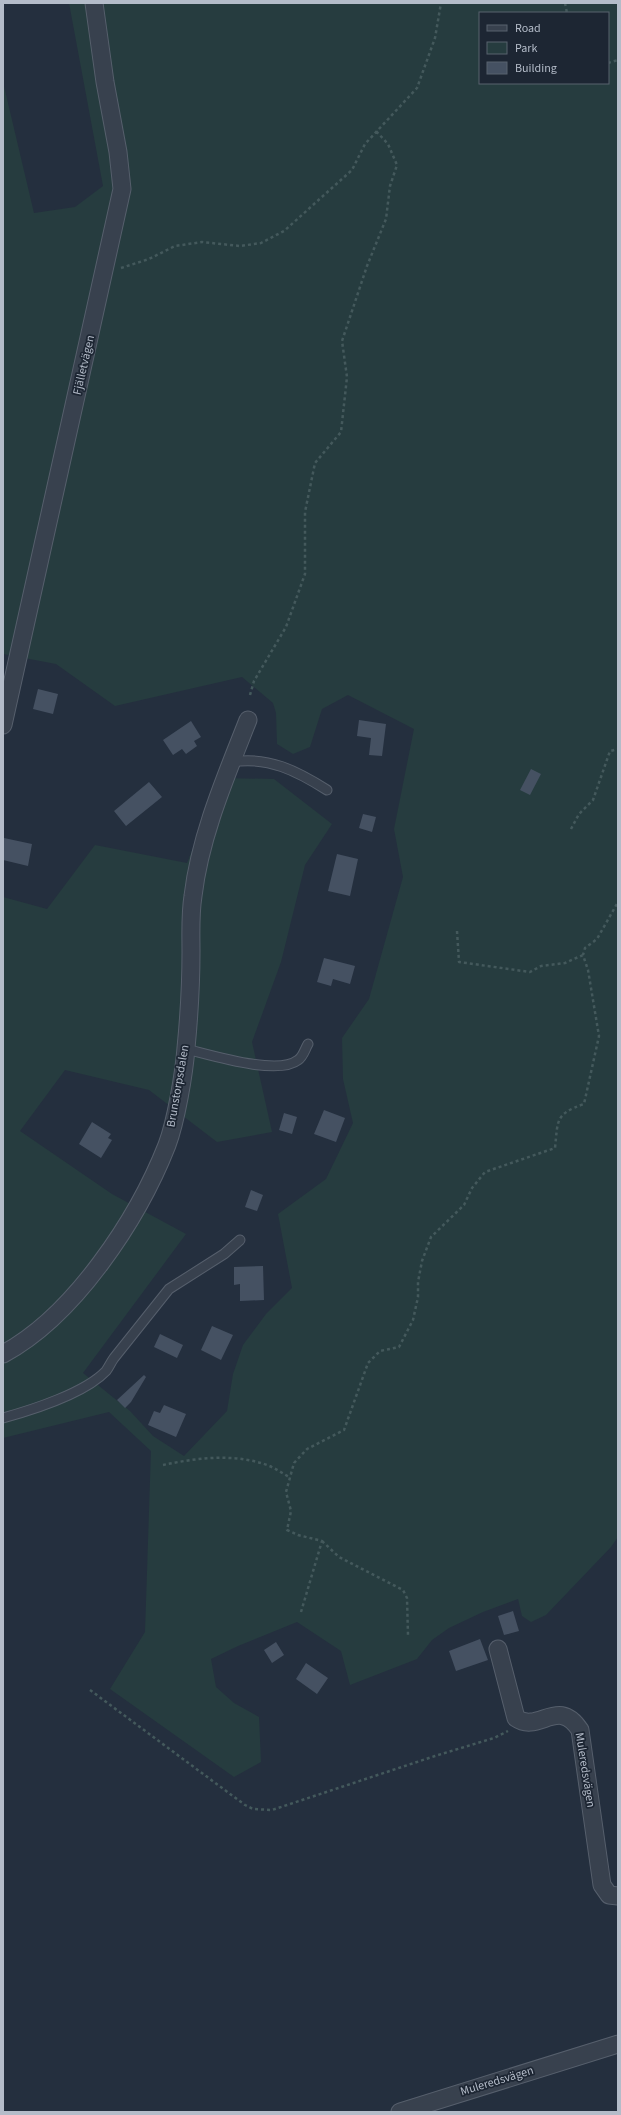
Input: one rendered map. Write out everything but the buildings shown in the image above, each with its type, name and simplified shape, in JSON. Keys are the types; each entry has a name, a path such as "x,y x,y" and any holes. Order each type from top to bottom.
{"street":[{"name":"Fjälletvägen","path":"3,725 105,273 122,189 118,152 105,82 94,3"},
{"name":"Brunstorpsdalen","path":"3,1354 15,1348 44,1326 67,1303 100,1265 143,1198 167,1145 186,1049 193,896 196,873 216,803 248,720"},
{"path":"498,1649 516,1718 522,1722"},
{"name":"Muleredsvägen","path":"522,1722 530,1722 554,1715 565,1715 574,1720 580,1730 602,1885 609,1895 618,1896"},
{"name":"Muleredsvägen","path":"400,2112 618,2044"}],"lane":[{"path":"232,762 259,760 299,772 327,790"},
{"path":"186,1049 270,1067 284,1067 299,1060 308,1044"},
{"path":"3,1418 31,1410 95,1380 106,1370 169,1289 224,1254 240,1240"}],"path":[{"path":"105,273 149,259 175,246 202,242 240,246 261,243 284,232 352,170 364,144 417,88 435,38 441,3"},
{"path":"250,695 254,681 286,627 304,574 305,512 316,463 341,432 347,377 342,342 367,266 386,219 390,186 397,165 388,144 376,131"},
{"path":"571,829 579,814 592,800 610,751 618,749"},
{"path":"408,1635 407,1598 403,1590 339,1557 322,1541 298,1535 287,1530 291,1511 286,1492 289,1477 294,1463 307,1449 344,1430 368,1363 380,1351 399,1346 414,1320 422,1261 431,1237 464,1205 472,1188 485,1172 555,1148 558,1121 567,1110 584,1104 599,1036 588,970 583,955 585,948 597,939 618,902"},
{"path":"457,931 458,962 530,972 541,966 565,963 583,955"},
{"path":"163,1465 190,1460 223,1458 267,1465 289,1477"},
{"path":"301,1612 322,1541"},
{"path":"90,1690 245,1805 262,1810 272,1810 420,1760 494,1738 522,1722"}],"green space":[{"path":"69,3 618,3 618,1537 611,1547 546,1615 531,1622 522,1616 518,1599 483,1612 449,1628 432,1640 417,1659 350,1685 341,1651 297,1622 238,1646 211,1659 216,1687 234,1703 259,1717 261,1762 234,1777 110,1689 145,1632 151,1451 109,1412 3,1438 3,897 47,909 95,845 187,863 221,778 274,779 332,824 305,865 281,962 252,1042 272,1132 217,1142 149,1090 65,1070 20,1131 112,1194 186,1234 83,1373 130,1411 153,1436 184,1456 227,1411 233,1374 243,1345 266,1314 292,1288 278,1214 326,1179 353,1123 343,1079 342,1038 369,999 403,877 394,829 414,729 348,695 322,709 310,747 293,754 277,744 276,713 273,703 242,677 115,706 56,664 3,654 3,82 34,213 75,207 103,186"}]}
